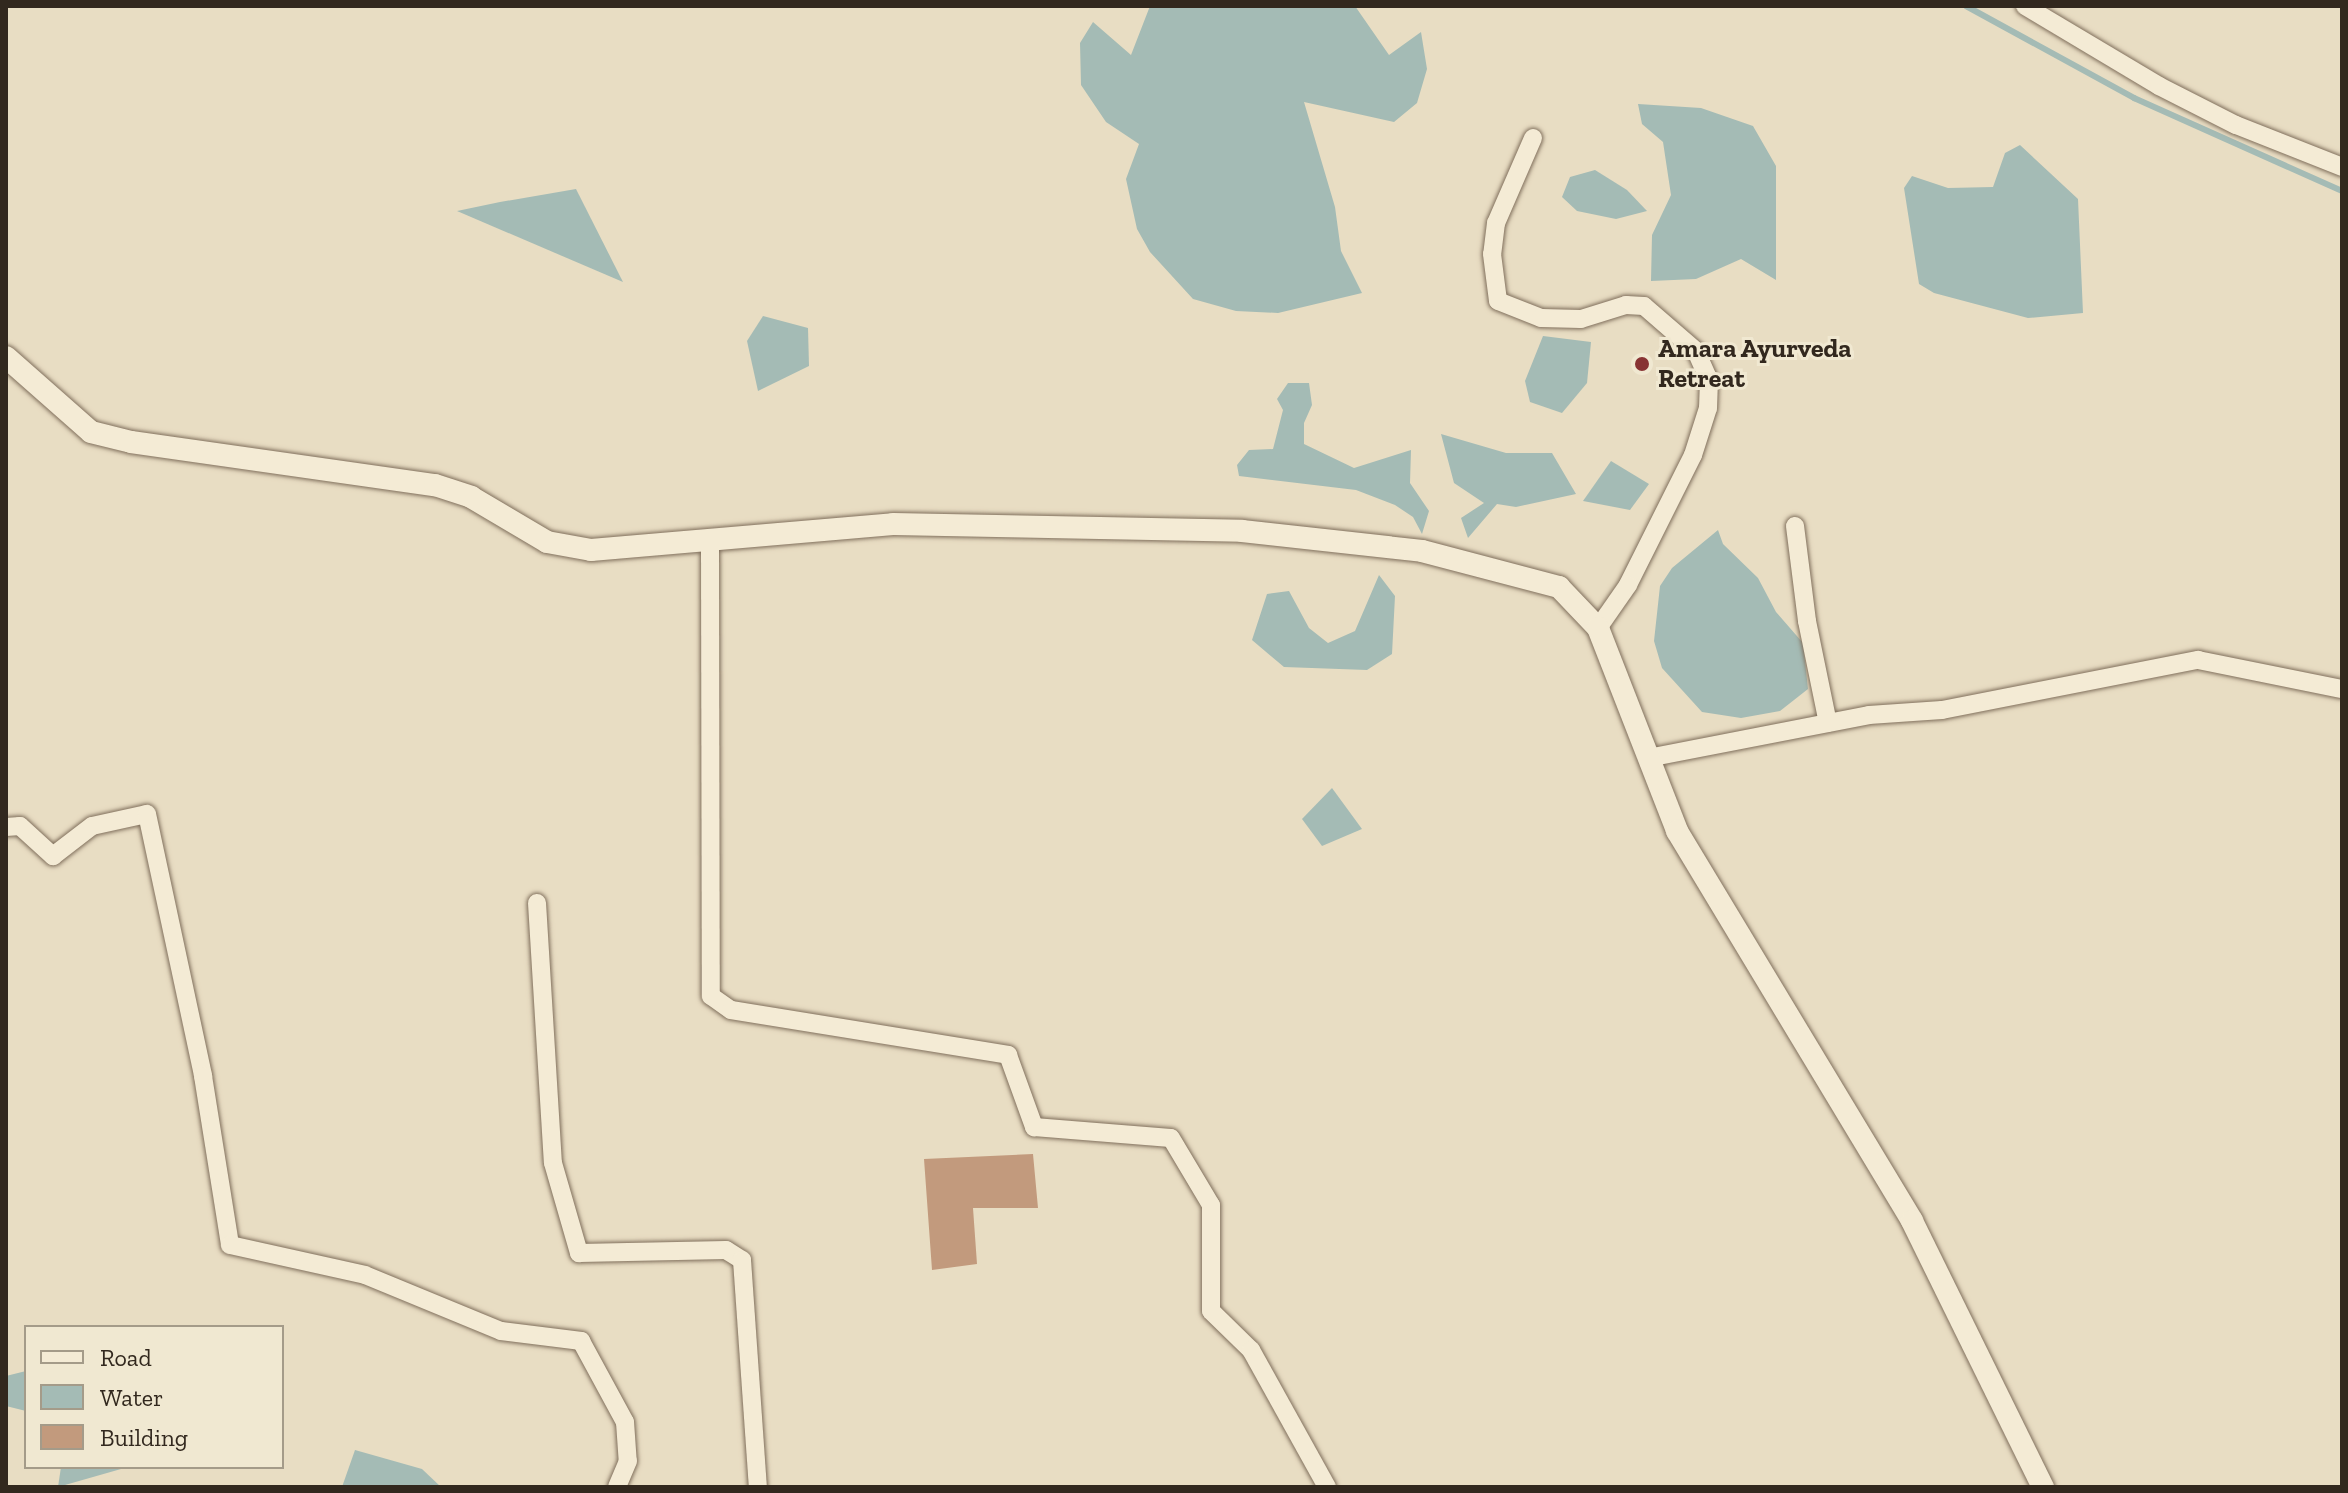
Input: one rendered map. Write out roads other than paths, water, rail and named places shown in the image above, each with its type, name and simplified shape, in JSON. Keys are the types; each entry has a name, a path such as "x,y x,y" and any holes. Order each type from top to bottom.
{"street":[{"path":"2025,6 2159,86 2236,125 2342,167"},
{"path":"1533,138 1496,223 1492,254 1498,301 1541,318 1581,319 1626,305 1644,306 1696,351 1709,380 1708,408 1693,455 1628,585 1598,628"},
{"path":"6,357 91,432 131,442 435,485 471,497 547,542 591,550 893,524 1242,531 1422,551 1559,587 1598,628 1677,831 1912,1221 2043,1487"},
{"path":"1795,526 1807,621 1828,723"},
{"path":"710,542 711,996 731,1010 1008,1055 1034,1127 1171,1138 1211,1205 1211,1311 1251,1350 1327,1487"},
{"path":"1648,758 1828,723 1942,710 2198,660 2342,689"},
{"path":"6,827 20,826 53,856 92,826 147,814 203,1076 230,1245 365,1275 501,1331 581,1341 625,1422 628,1461 617,1487"},
{"path":"537,903 553,1163 579,1253 726,1250 742,1260 758,1487"}],"water":[{"path":"1150,6 1355,6 1389,55 1421,32 1427,69 1417,103 1394,122 1304,102 1335,207 1341,251 1362,293 1278,313 1236,311 1193,299 1150,252 1137,229 1126,179 1139,144 1106,122 1081,85 1080,43 1093,22 1131,55"},
{"path":"1638,104 1701,108 1753,126 1776,166 1776,280 1741,259 1696,279 1651,281 1652,235 1671,195 1663,142 1642,124"},
{"path":"2020,145 2078,199 2083,313 2028,318 1934,293 1919,284 1904,188 1912,176 1948,188 1993,187 2005,153"},
{"path":"1595,170 1627,190 1647,211 1616,219 1577,211 1562,197 1570,177"},
{"path":"576,189 623,282 457,211 500,202"},
{"path":"763,316 808,328 809,366 758,391 747,341"},
{"path":"1543,336 1591,342 1587,383 1562,413 1530,402 1525,381"},
{"path":"1288,383 1309,383 1312,405 1304,423 1304,444 1354,468 1411,450 1410,483 1429,511 1422,534 1413,517 1395,505 1356,490 1239,476 1237,465 1249,450 1273,449 1283,410 1277,399"},
{"path":"1441,434 1506,453 1552,453 1576,494 1516,507 1497,504 1468,538 1461,518 1484,503 1454,483"},
{"path":"1611,461 1649,484 1630,510 1583,501"},
{"path":"1718,530 1723,544 1758,578 1776,612 1803,643 1808,689 1780,711 1741,718 1702,712 1662,668 1654,641 1660,586 1672,568"},
{"path":"1379,575 1395,596 1392,654 1367,670 1284,667 1252,640 1267,594 1289,591 1309,628 1328,643 1355,631"},
{"path":"1332,788 1362,829 1322,846 1302,819"},
{"path":"24,1372 24,1410 6,1406 6,1376"},
{"path":"355,1450 422,1469 441,1487 342,1487"},
{"path":"61,1469 121,1469 58,1487"}],"waterway":[{"path":"1966,6 2134,98 2342,191"}],"place":[{"name":"Amara Ayurveda Retreat","path":"1642,364"}]}
